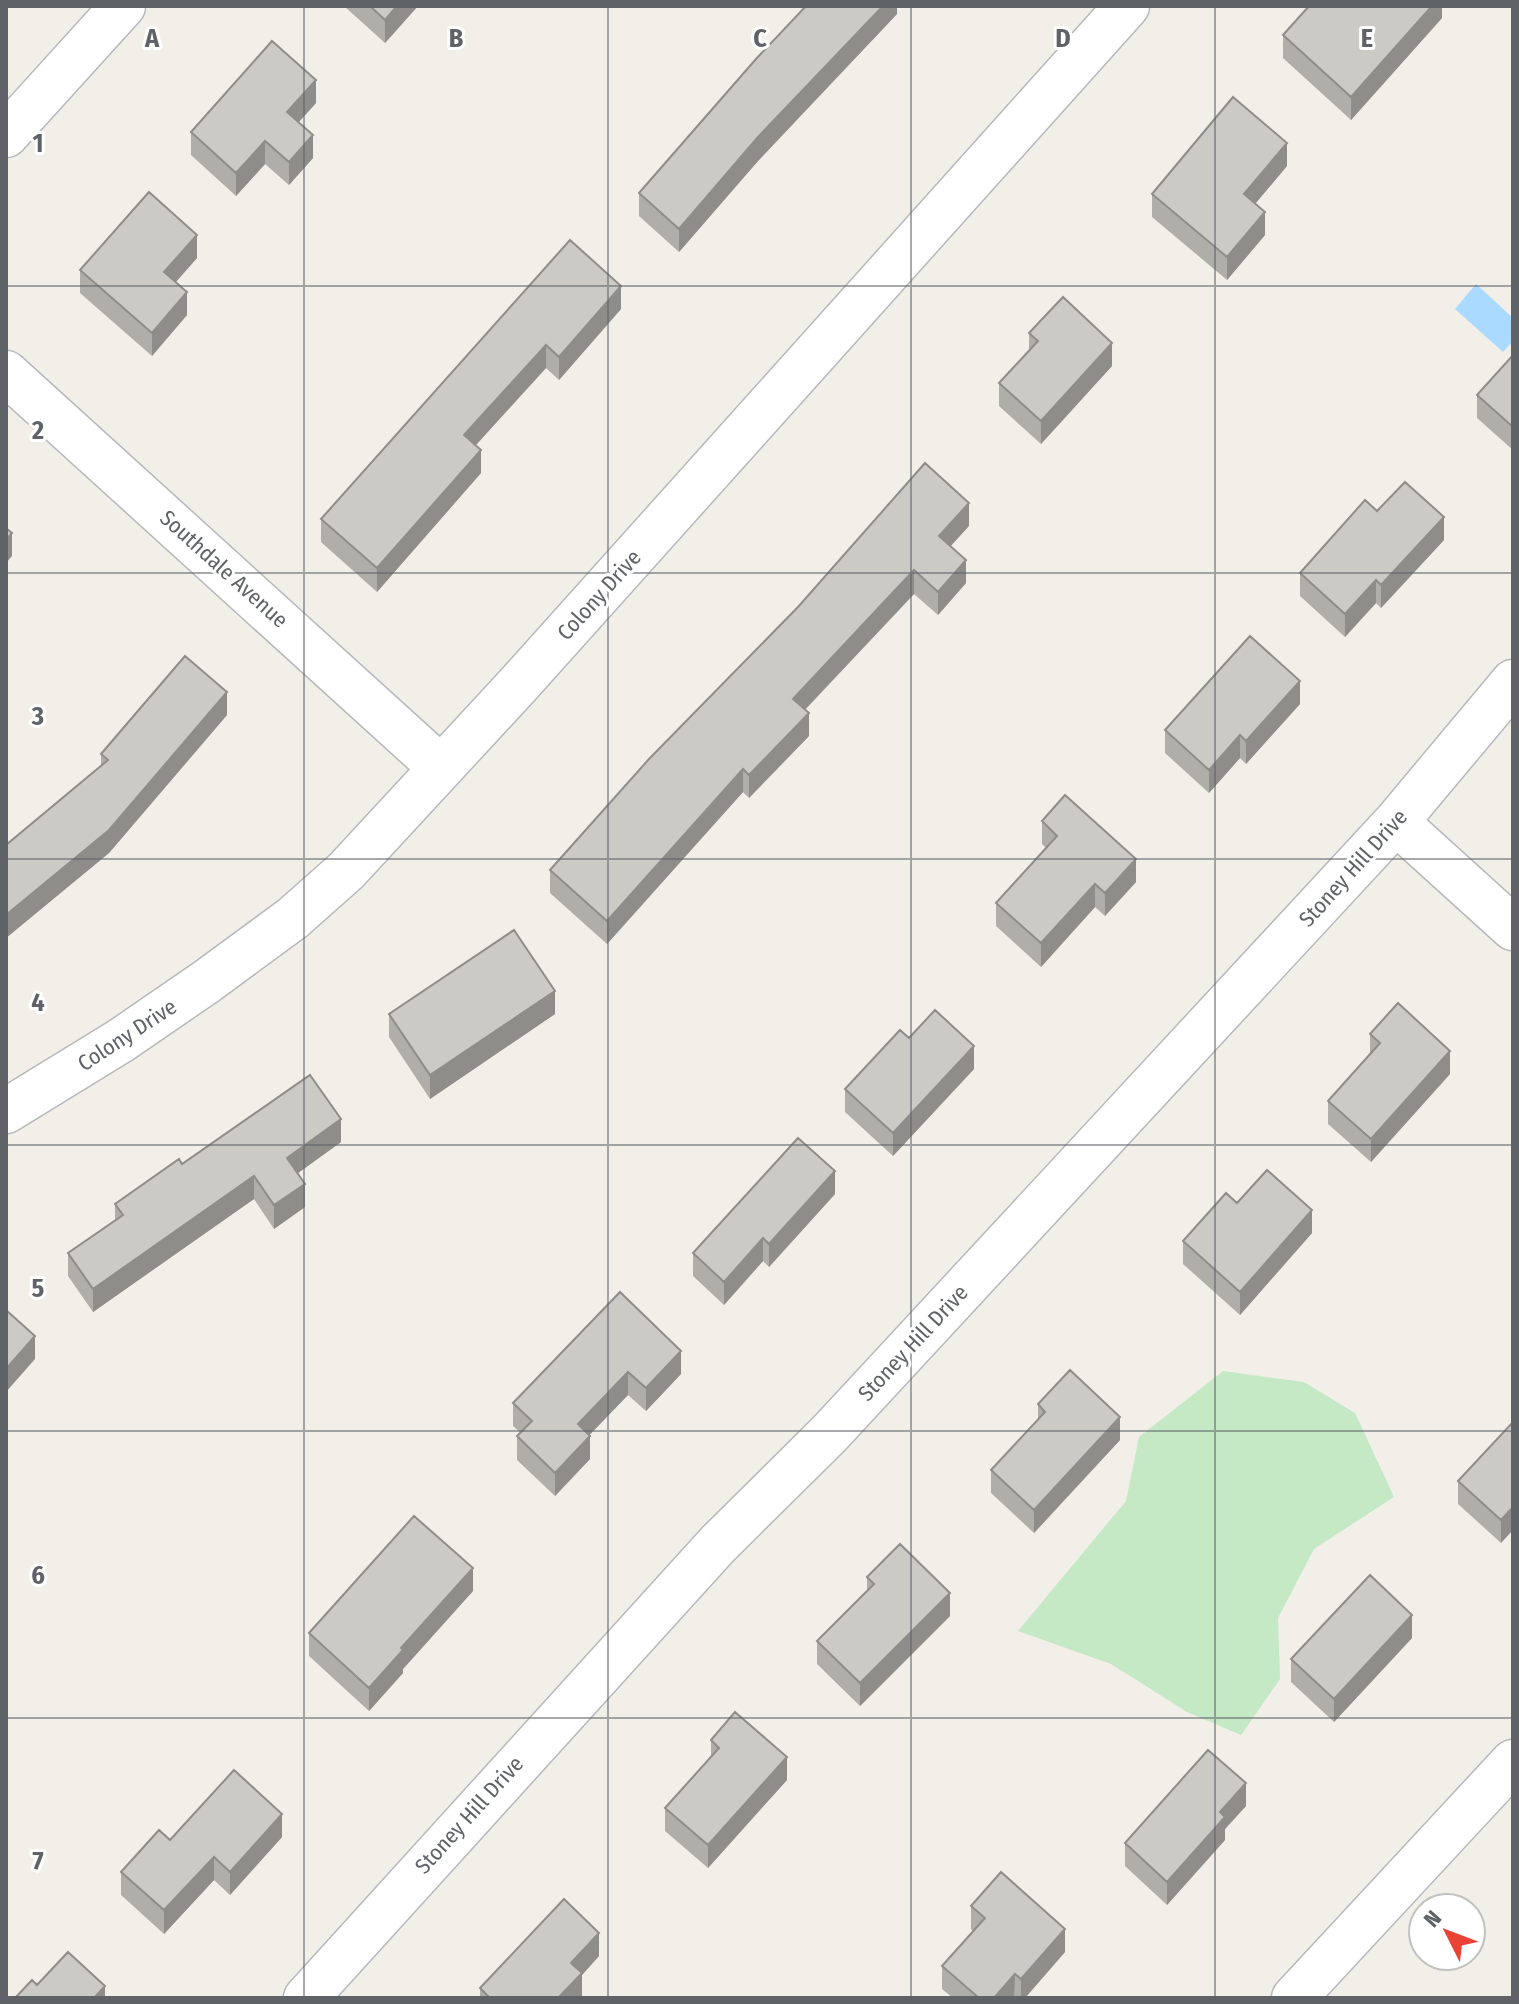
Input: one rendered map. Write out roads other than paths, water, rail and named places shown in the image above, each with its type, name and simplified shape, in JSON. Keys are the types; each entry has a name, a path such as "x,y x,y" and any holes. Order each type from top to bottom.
{"street":[{"path":"6,135 123,6"},
{"name":"Colony Drive","path":"6,1111 120,1041 293,918 346,871 518,685 1127,6"},
{"name":"Southdale Avenue","path":"6,373 440,767"},
{"name":"Stoney Hill Drive","path":"306,1998 718,1544 830,1433 1396,822 1513,682"},
{"path":"1396,822 1513,928"},
{"path":"1294,1998 1513,1762"}],"water":[{"path":"1476,284 1513,318 1513,341 1503,352 1455,309"}]}
